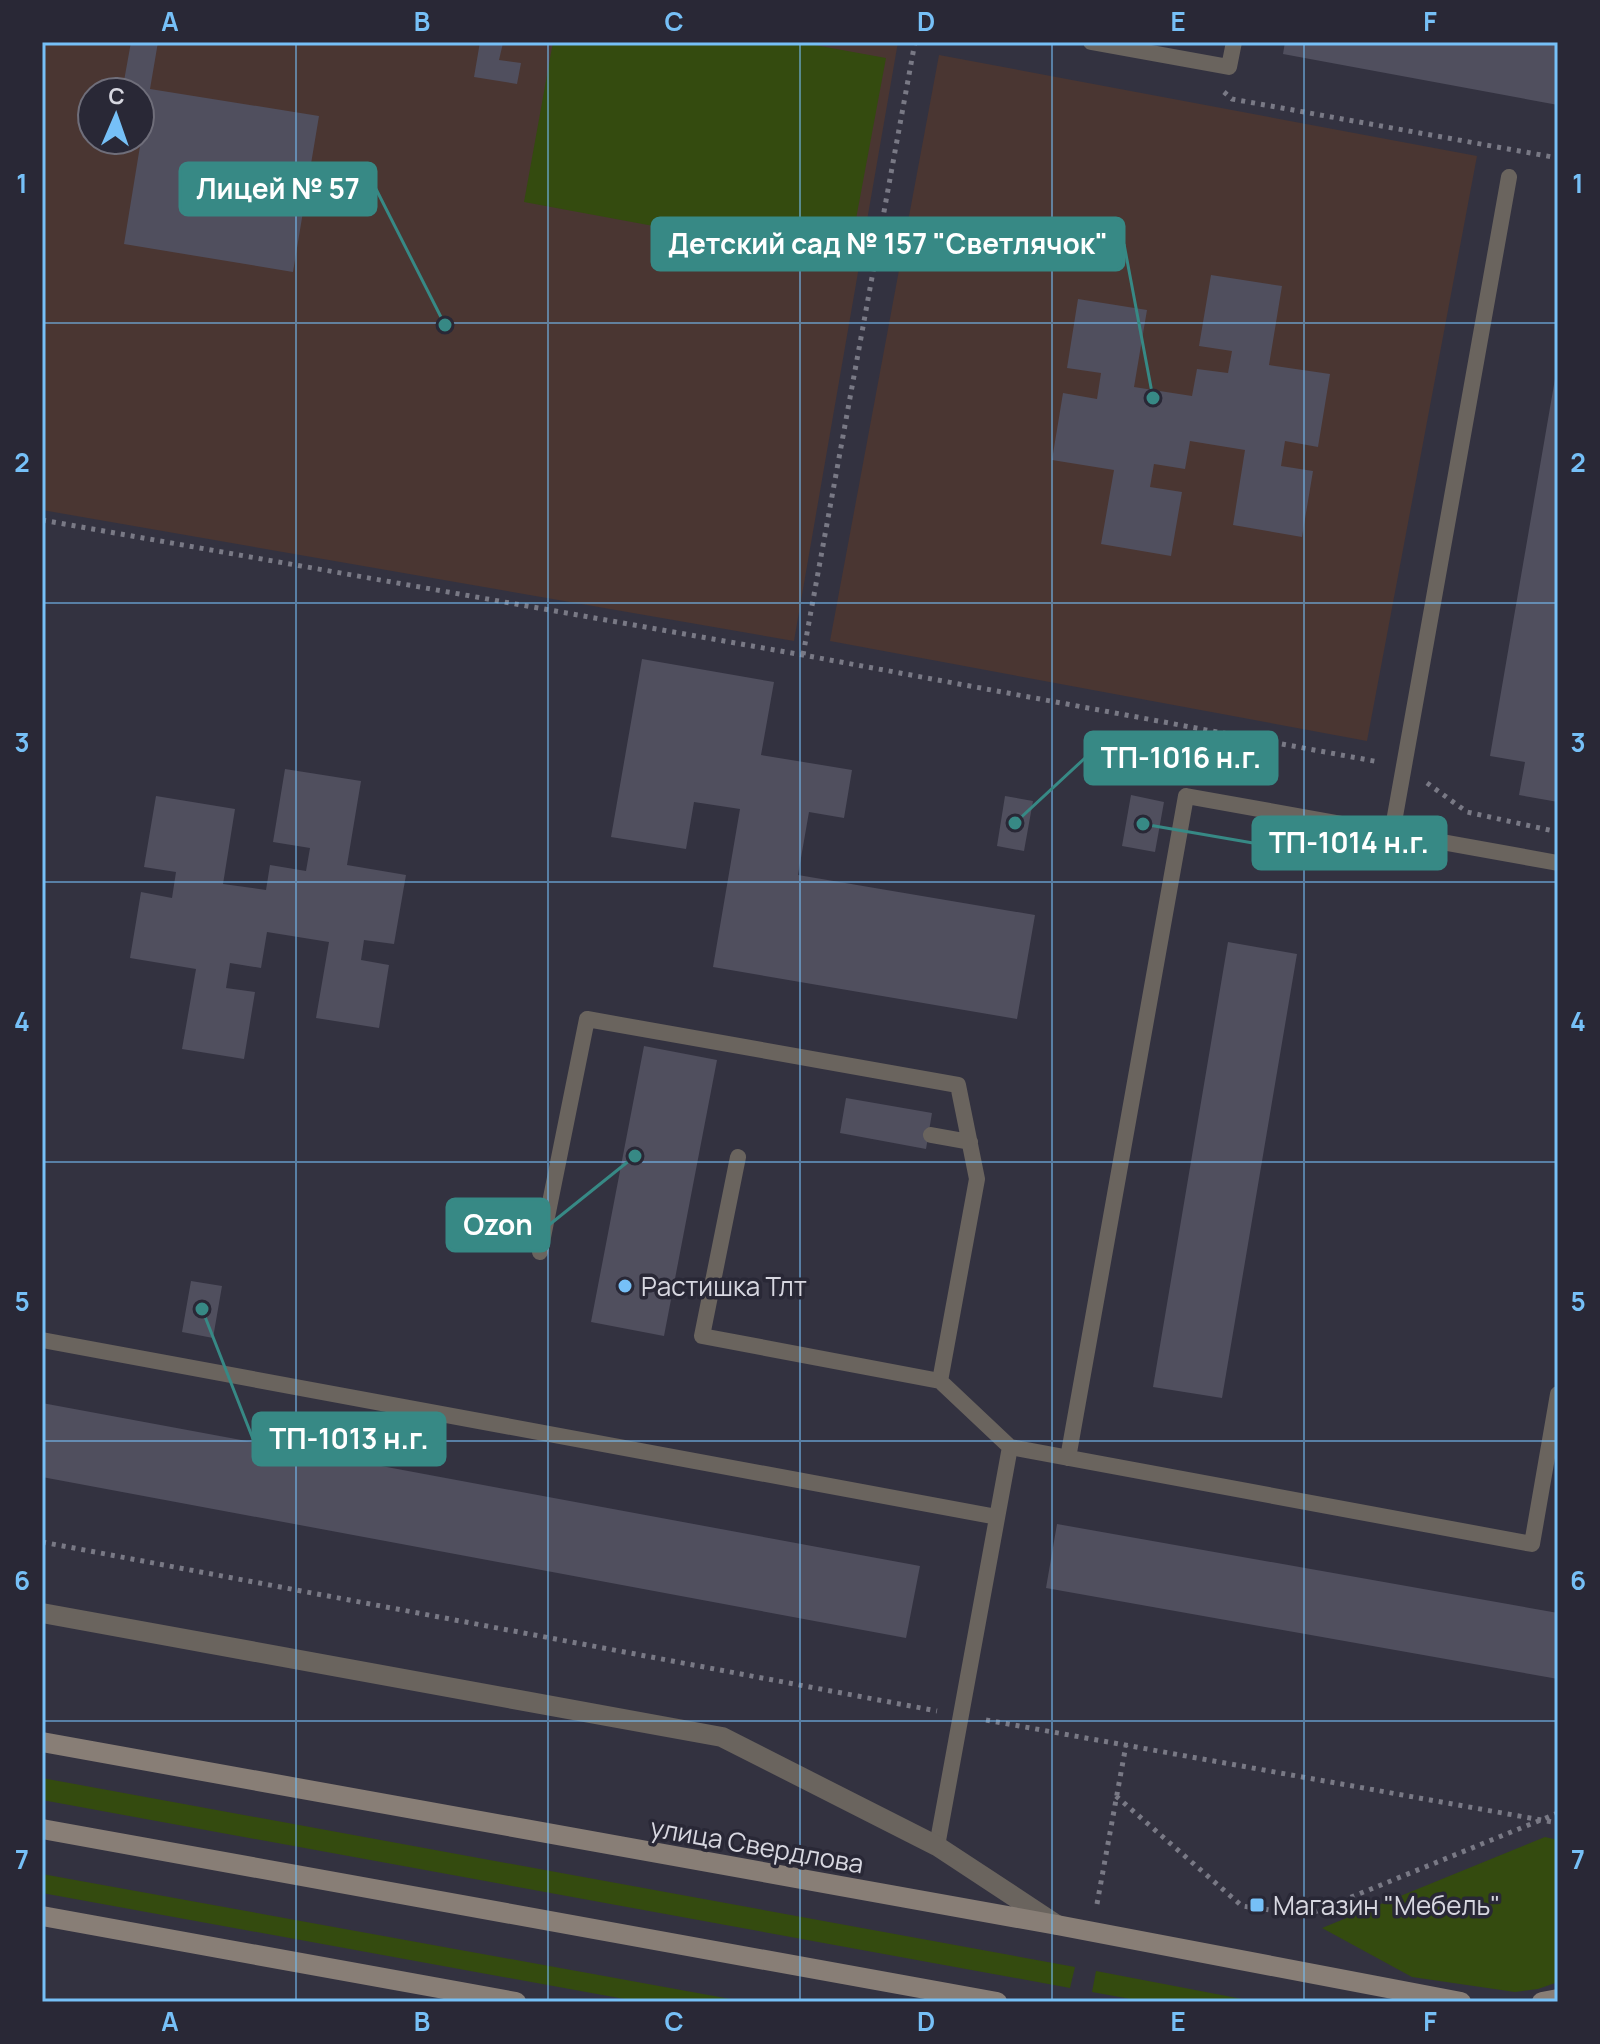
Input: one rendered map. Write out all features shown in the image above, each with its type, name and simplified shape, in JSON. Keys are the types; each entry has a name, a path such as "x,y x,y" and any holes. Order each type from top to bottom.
{"main road":[{"name":"улица Свердлова","path":"42,1742 1057,1925 1461,2002"},
{"path":"42,1829 997,2002"},
{"path":"42,1916 516,2002"},
{"path":"1542,2002 1558,1999"}],"street":[{"path":"42,1613 722,1737 937,1846 1057,1925"}],"lane":[{"path":"1091,42 1229,67 1234,42"},
{"path":"1392,833 1509,177"},
{"path":"1068,1458 1186,796 1558,863"},
{"path":"540,1252 587,1019 958,1085 977,1179 940,1381"},
{"path":"931,1135 970,1142"},
{"path":"738,1157 702,1336 940,1381 1010,1447 1532,1544 1558,1394"},
{"path":"42,1340 997,1517"},
{"path":"937,1846 1010,1447"}],"path":[{"path":"803,655 915,42"},
{"path":"1188,59 1232,99 1478,143"},
{"path":"42,520 803,655 1404,766 1467,812 1558,832"},
{"path":"42,1542 961,1716 1558,1823"},
{"path":"1096,1905 1126,1745"},
{"path":"1116,1796 1242,1906 1307,1915 1558,1813"}],"shaded area":[{"path":"42,42 898,42 794,641 42,510"},
{"path":"939,55 1477,156 1367,741 830,641"}],"green space":[{"path":"553,42 798,42 886,58 848,262 524,202"},
{"path":"42,1778 1075,1967 1070,1988 42,1800"},
{"path":"1545,1837 1558,1840 1558,1982 1515,1992 1412,1977 1322,1928"},
{"path":"42,1874 747,2002 641,2002 42,1893"},
{"path":"1096,1971 1258,2002 1147,2002 1092,1992"}],"building":[{"path":"131,42 158,42 152,76 125,76"},
{"path":"480,42 503,43 499,60 521,63 517,84 474,77"},
{"path":"1285,42 1558,42 1558,105 1283,54"},
{"path":"156,90 319,116 293,272 124,244 138,156 156,156"},
{"path":"1211,275 1282,286 1269,365 1330,374 1318,447 1285,441 1281,466 1313,471 1302,537 1233,525 1245,450 1190,441 1185,469 1154,464 1150,487 1182,492 1171,556 1101,544 1114,470 1052,460 1063,393 1097,399 1101,373 1067,368 1078,299 1147,310 1134,387 1192,396 1197,369 1228,373 1232,351 1199,346"},
{"path":"1556,373 1558,802 1519,795 1525,762 1490,756"},
{"path":"642,659 774,682 761,755 852,770 844,818 809,812 798,875 1035,915 1017,1019 713,967 740,809 694,802 686,849 611,837"},
{"path":"285,769 361,781 347,865 406,875 394,944 364,940 361,960 389,965 379,1028 316,1018 329,942 267,932 261,968 230,963 226,988 255,992 244,1059 182,1049 196,969 130,958 141,892 172,898 176,872 144,867 156,796 235,809 223,884 266,890 270,865 306,871 310,848 273,842"},
{"path":"1131,795 1164,802 1155,852 1122,846"},
{"path":"1005,796 1033,801 1024,851 997,846"},
{"path":"1228,942 1297,954 1222,1398 1153,1387"},
{"path":"644,1046 717,1060 664,1336 591,1322"},
{"path":"846,1098 932,1113 926,1149 840,1133"},
{"path":"191,1281 222,1286 213,1338 182,1332"},
{"path":"42,1403 920,1566 906,1638 42,1477"},
{"path":"1057,1524 1558,1613 1558,1679 1046,1588"}],"place":[{"name":"Лицей № 57","path":"445,325"},
{"name":"Детский сад № 157 \"Светлячок\"","path":"1153,398"},
{"name":"ТП-1016 н.г.","path":"1015,823"},
{"name":"ТП-1014 н.г.","path":"1143,824"},
{"name":"Ozon","path":"635,1156"},
{"name":"Растишка Тлт","path":"625,1286"},
{"name":"ТП-1013 н.г.","path":"202,1309"},
{"name":"Магазин \"Мебель\"","path":"1257,1905"}]}
